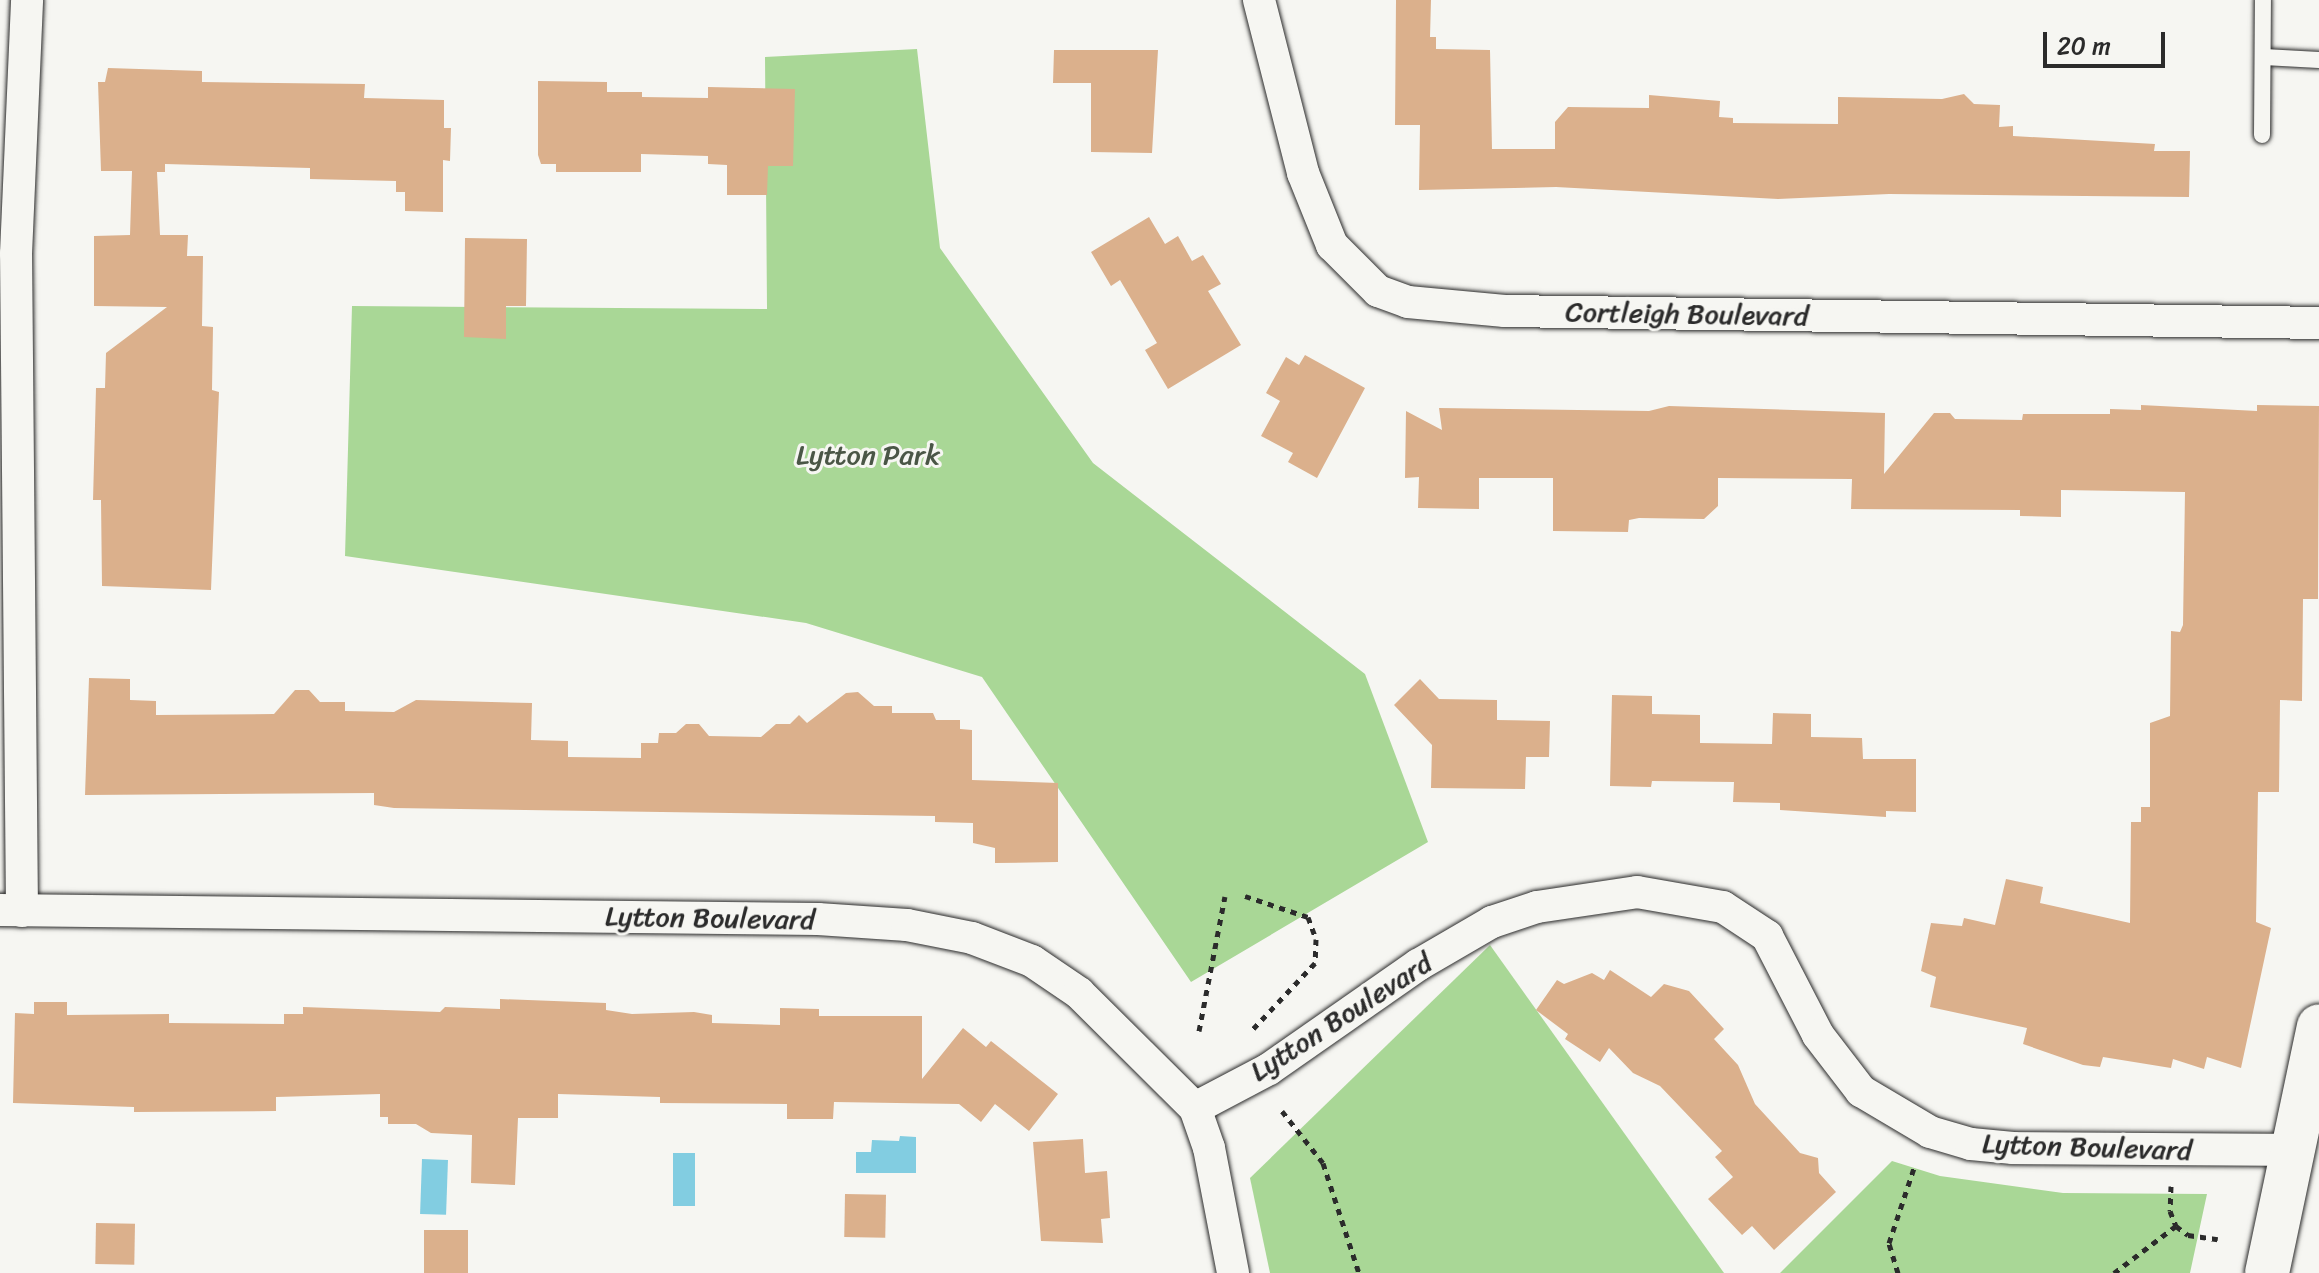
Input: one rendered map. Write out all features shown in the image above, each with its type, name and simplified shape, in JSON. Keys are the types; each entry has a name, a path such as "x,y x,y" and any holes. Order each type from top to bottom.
{"main road":[{"path":"2267,1273 2319,1026"}],"street":[{"path":"11,910 8,280 27,0"},
{"name":"Cortleigh Boulevard","path":"1259,0 1303,173 1332,245 1378,291 1408,302 1505,311 2319,323"},
{"name":"Lytton Boulevard","path":"11,910 818,919 907,925 972,938 1032,961 1079,993 1195,1108 1269,1069 1418,965 1492,922 1537,907 1637,892 1723,907 1767,936 1818,1035 1861,1091 1930,1132 1971,1144 2013,1148 2293,1150"},
{"path":"1195,1108 1209,1148 1233,1273"}],"lane":[{"path":"2262,135 2263,0"},
{"path":"2264,57 2319,60"}],"path":[{"path":"1199,1031 1225,896"},
{"path":"1245,896 1308,917 1316,939 1315,963 1253,1029"},
{"path":"1282,1111 1323,1163 1359,1273"},
{"path":"1898,1273 1889,1243 1895,1214 1930,1132"},
{"path":"2171,1185 2170,1211 2176,1226 2188,1235 2218,1239"},
{"path":"2114,1273 2176,1226"}],"green space":[{"name":"Lytton Park","path":"917,49 940,248 1093,463 1365,674 1428,842 1191,982 982,677 806,623 345,556 352,306 767,309 765,57"},
{"path":"1490,945 1724,1273 1270,1273 1250,1178"},
{"path":"1892,1161 1940,1176 2063,1193 2207,1194 2190,1273 1780,1273"}],"water":[{"path":"900,1136 916,1137 916,1173 856,1173 856,1152 871,1152 872,1140 899,1141"},
{"path":"673,1153 695,1153 695,1206 673,1206"},
{"path":"422,1159 448,1160 446,1215 420,1214"}],"building":[{"path":"1396,0 1431,0 1430,37 1436,37 1436,49 1490,50 1492,149 1555,149 1555,122 1568,107 1649,108 1649,95 1720,101 1719,117 1733,118 1733,123 1838,124 1838,97 1942,99 1964,94 1974,104 2000,105 1999,127 2013,126 2013,136 2155,144 2154,151 2190,151 2189,197 1889,194 1778,199 1556,187 1419,190 1420,125 1395,125"},
{"path":"1054,50 1158,50 1152,153 1091,152 1091,83 1053,83"},
{"path":"108,68 202,71 202,82 365,84 364,98 444,100 444,128 451,128 450,161 443,160 443,212 405,211 405,192 396,192 396,181 310,179 310,168 165,164 165,172 157,172 160,235 188,235 187,256 203,256 202,326 213,327 212,390 219,392 211,590 102,586 101,500 93,500 96,388 105,388 106,353 167,307 94,306 94,236 130,235 132,171 101,171 98,82 105,82"},
{"path":"538,81 607,82 607,92 642,92 642,97 708,98 708,87 795,89 793,166 768,166 767,195 727,195 727,165 708,164 708,156 641,154 641,172 556,172 556,164 541,164 538,155"},
{"path":"1149,217 1165,244 1178,236 1192,261 1203,255 1221,284 1208,291 1241,345 1168,389 1145,350 1157,343 1120,280 1111,286 1091,252"},
{"path":"465,238 527,239 526,306 506,306 506,339 464,337"},
{"path":"1305,355 1365,388 1317,478 1288,462 1293,453 1261,436 1280,401 1266,393 1286,357 1299,365"},
{"path":"2141,405 2257,411 2257,405 2319,406 2318,599 2303,599 2302,701 2280,700 2279,792 2258,792 2256,922 2271,928 2241,1068 2207,1057 2204,1069 2173,1059 2171,1068 2103,1057 2100,1067 2083,1065 2023,1044 2027,1028 1930,1007 1936,977 1921,971 1931,923 1962,926 1964,918 1995,925 2006,879 2043,887 2040,903 2130,923 2131,822 2141,822 2141,807 2150,807 2150,723 2170,716 2171,631 2180,632 2183,625 2185,492 2061,490 2061,517 2020,516 2020,510 1851,509 1852,479 1718,478 1718,506 1704,519 1639,518 1629,520 1628,532 1553,531 1553,478 1479,478 1479,509 1418,508 1419,477 1405,478 1406,411 1442,430 1439,408 1649,411 1669,406 1885,413 1884,474 1934,413 1950,413 1955,419 2022,420 2023,414 2110,414 2110,409 2141,410"},
{"path":"89,678 130,679 130,700 156,701 156,715 274,714 295,690 309,690 320,702 345,702 345,711 394,712 416,700 532,703 531,740 568,741 568,757 641,758 641,743 658,743 659,733 676,733 686,724 699,724 709,736 761,737 776,724 790,724 799,715 807,723 846,693 858,692 874,706 892,706 892,713 933,713 936,720 960,720 960,729 972,730 972,780 1058,783 1058,862 995,863 995,848 973,843 973,823 935,822 935,816 394,808 374,805 374,793 85,795"},
{"path":"1420,679 1439,699 1497,700 1497,720 1550,721 1549,757 1526,757 1525,789 1431,788 1432,745 1394,705"},
{"path":"1612,695 1652,696 1652,714 1700,715 1700,743 1772,744 1773,713 1811,714 1811,737 1862,738 1863,759 1916,759 1916,812 1886,811 1886,817 1780,810 1780,803 1733,802 1734,782 1652,781 1651,787 1610,786"},
{"path":"1610,970 1651,997 1664,984 1689,991 1724,1029 1714,1039 1738,1065 1755,1104 1800,1153 1818,1158 1819,1173 1836,1192 1774,1250 1752,1226 1742,1235 1708,1199 1733,1177 1715,1157 1722,1151 1660,1086 1633,1073 1609,1048 1600,1062 1565,1039 1568,1034 1536,1010 1557,980 1564,984 1592,973 1604,980"},
{"path":"500,999 606,1003 606,1010 632,1014 694,1012 712,1015 712,1023 780,1025 780,1008 819,1009 819,1016 922,1016 922,1079 963,1028 986,1047 991,1041 1058,1094 1029,1131 995,1104 981,1122 959,1104 834,1102 833,1119 787,1119 787,1104 660,1103 660,1097 558,1094 558,1118 518,1118 515,1185 471,1183 472,1135 431,1133 416,1124 388,1124 388,1117 380,1117 380,1094 276,1097 276,1111 134,1112 134,1107 13,1103 15,1013 34,1014 34,1002 67,1002 67,1015 169,1014 169,1023 284,1024 284,1014 303,1014 303,1007 440,1012 445,1007 500,1009"},
{"path":"1083,1139 1085,1173 1107,1171 1110,1218 1101,1219 1103,1243 1041,1241 1033,1142"},
{"path":"845,1194 886,1195 885,1238 844,1237"},
{"path":"96,1223 135,1224 134,1265 95,1264"},
{"path":"424,1230 468,1230 468,1273 424,1273"}]}
